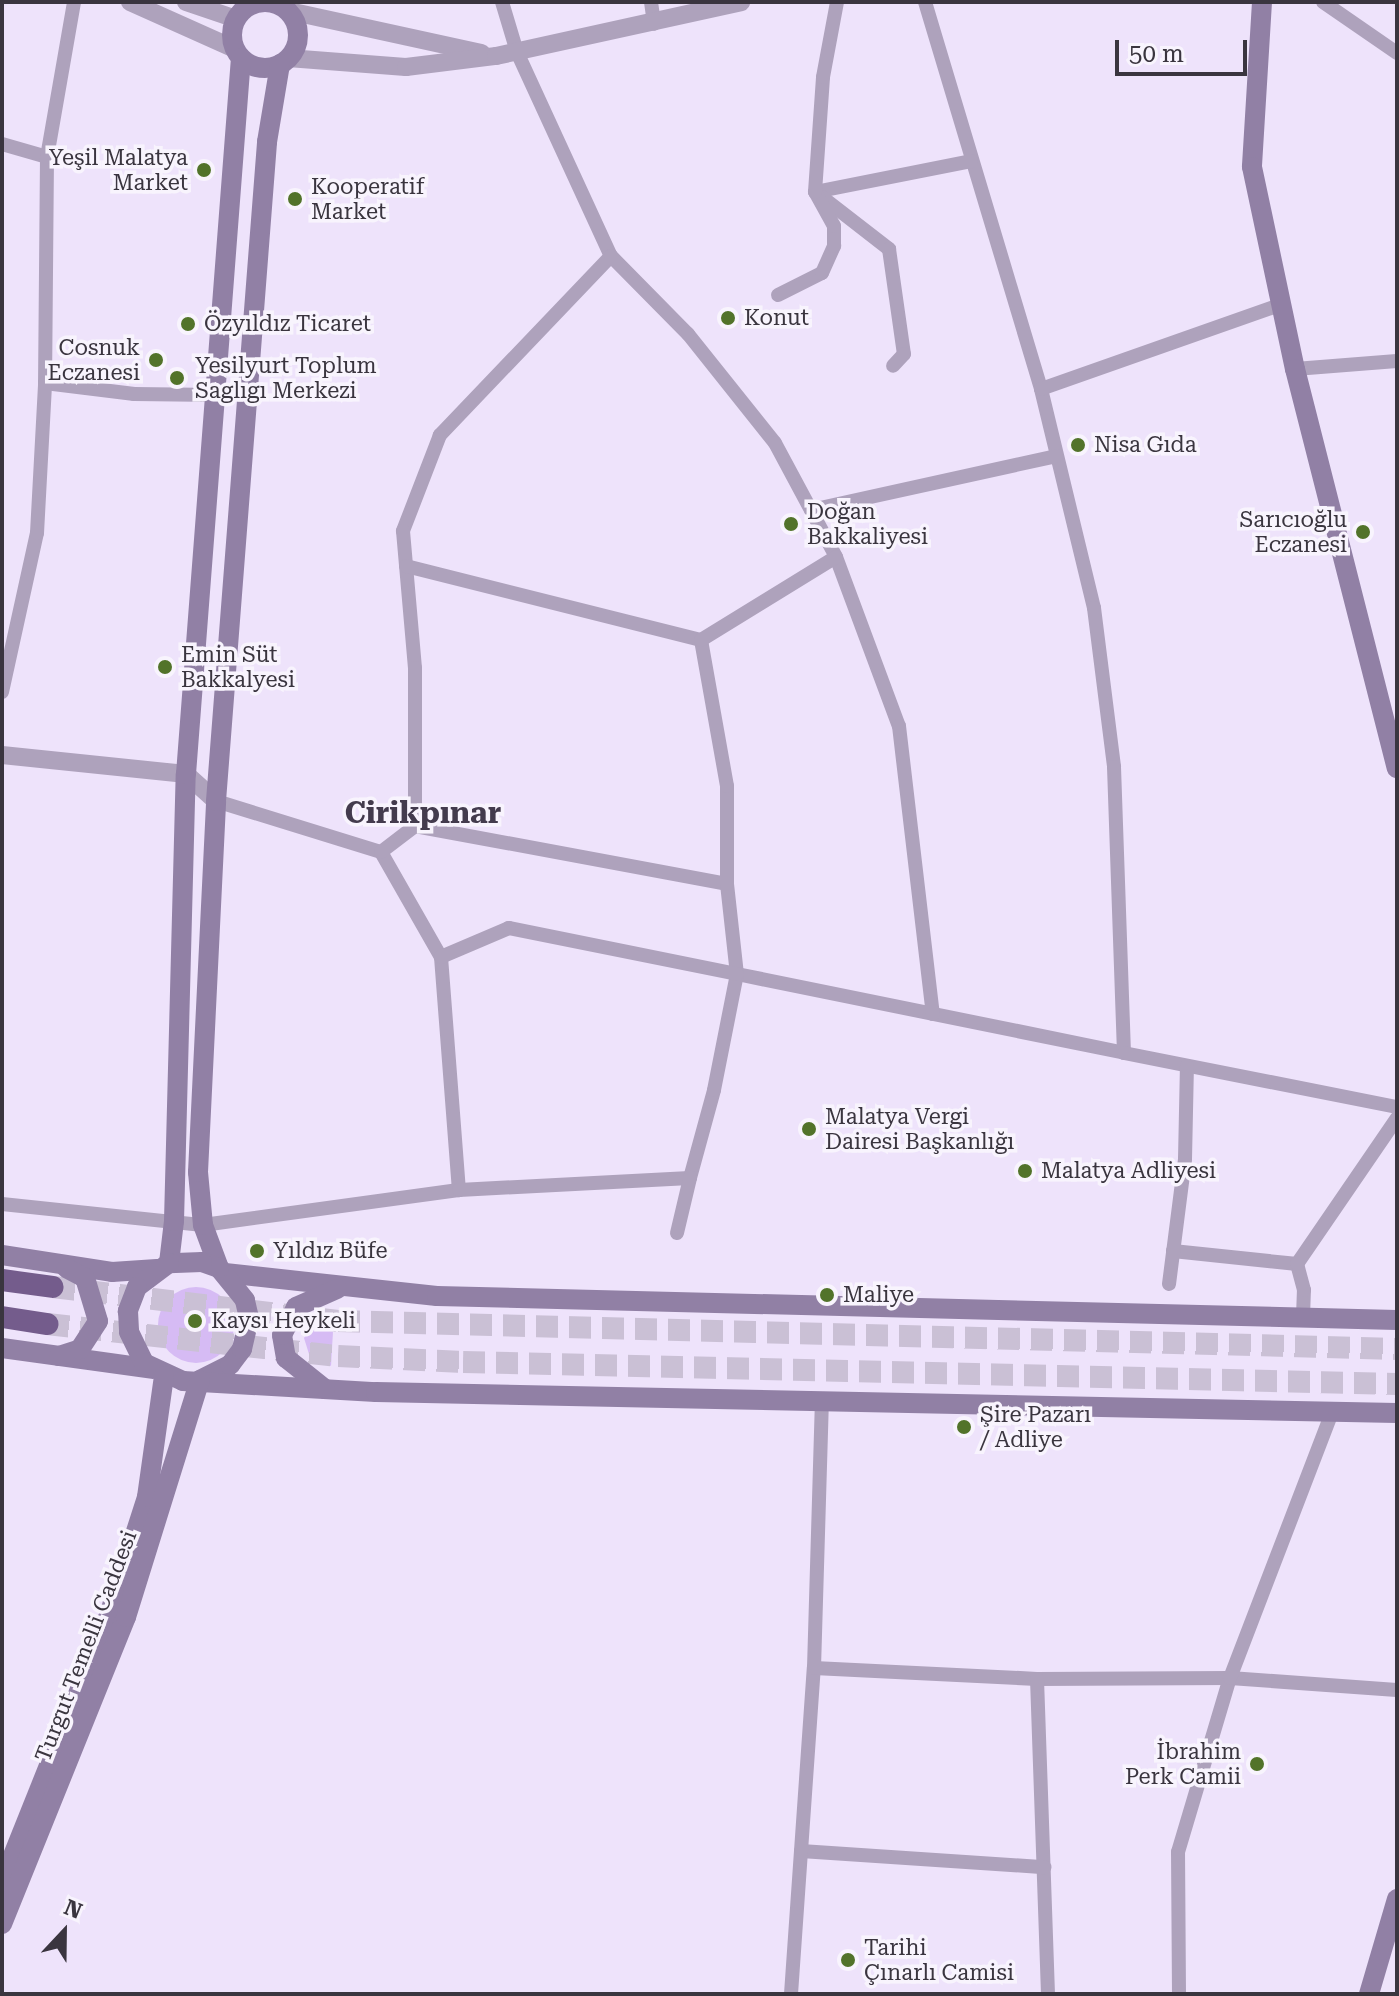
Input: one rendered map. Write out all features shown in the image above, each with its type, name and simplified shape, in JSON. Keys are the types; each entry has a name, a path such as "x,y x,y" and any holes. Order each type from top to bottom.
{"highway":[{"path":"2,1280 53,1287"},
{"path":"2,1317 47,1324"}],"main road":[{"path":"1262,2 1252,167 1279,305 1397,768"},
{"path":"159,1372 135,1350 128,1311 137,1287 163,1266 174,1221 186,774 217,395 238,53 236,19 269,4 298,30 284,61 267,142 216,801 198,1172 203,1225 222,1271 245,1300 246,1339 230,1365 200,1380"},
{"path":"238,53 259,67 284,61"},
{"path":"2,1255 112,1272 202,1262 222,1271 437,1296 1397,1320"},
{"path":"55,1358 80,1349 98,1321 85,1278 60,1265"},
{"path":"325,1389 286,1358 283,1324 296,1307 345,1286"},
{"path":"2,1348 200,1380 325,1389 1331,1415 1397,1413"},
{"name":"Turgut Temelli Caddesi","path":"2,1883 108,1618 147,1497 159,1372"},
{"name":"Turgut Temelli Caddesi","path":"2,1924 126,1617 200,1380"},
{"path":"1369,1994 1397,1899"}],"street":[{"path":"2,692 37,533 45,383 47,157 74,2"},
{"path":"130,2 238,53"},
{"path":"186,2 236,19"},
{"path":"502,2 517,52 611,256 688,334 756,419 836,557 899,726 933,1014"},
{"path":"651,2 654,24"},
{"path":"284,61 406,67 496,56 654,24 741,2"},
{"path":"778,295 822,273 834,246 834,226 815,192 823,77 837,2"},
{"path":"925,2 1041,389 1094,608 1114,767 1124,1053"},
{"path":"1323,2 1397,53"},
{"path":"269,4 496,56"},
{"path":"2,144 47,157"},
{"path":"815,192 971,161"},
{"path":"815,192 889,249 904,354 893,366"},
{"path":"415,826 415,668 403,531 440,435 611,256"},
{"path":"1041,389 1279,305"},
{"path":"1295,369 1397,361"},
{"path":"45,383 134,394 217,395"},
{"path":"811,510 1056,456"},
{"path":"406,566 701,640 836,557"},
{"path":"677,1233 714,1090 737,974 727,884 727,786 701,640"},
{"path":"2,755 186,774 216,801 381,852 441,957 459,1190"},
{"path":"381,852 415,826 727,884"},
{"path":"441,957 509,928 1397,1107"},
{"path":"1169,1284 1185,1159 1187,1066"},
{"path":"1303,1317 1304,1290 1297,1264 1397,1118"},
{"path":"2,1204 203,1225 459,1190 690,1178"},
{"path":"1173,1251 1297,1264"},
{"path":"791,1994 814,1668 822,1403"},
{"path":"1179,1994 1178,1852 1230,1678 1331,1415"},
{"path":"814,1668 1037,1679 1230,1678 1397,1690"},
{"path":"1037,1679 1048,1994"},
{"path":"801,1851 1044,1867"}],"shaded area":[{"path":"189,1287 203,1287 217,1293 228,1304 234,1325 232,1340 223,1352 211,1361 189,1363 175,1357 164,1346 158,1332 158,1318 164,1304 175,1293"},
{"path":"334,1313 331,1366 309,1354 304,1338 317,1317"}],"tunnel":[{"path":"53,1287 338,1321 1397,1349"},
{"path":"47,1324 338,1356 463,1362 1397,1384"}],"place":[{"name":"Yeşil Malatya Market","path":"204,170"},
{"name":"Kooperatif Market","path":"295,199"},
{"name":"Konut","path":"728,318"},
{"name":"Özyıldız Ticaret","path":"188,324"},
{"name":"Cosnuk Eczanesi","path":"156,360"},
{"name":"Yesilyurt Toplum Saglıgı Merkezi","path":"177,378"},
{"name":"Nisa Gıda","path":"1078,445"},
{"name":"Doğan Bakkaliyesi","path":"791,524"},
{"name":"Sarıcıoğlu Eczanesi","path":"1363,532"},
{"name":"Emin Süt Bakkalyesi","path":"165,667"},
{"name":"Malatya Vergi Dairesi Başkanlığı","path":"809,1129"},
{"name":"Malatya Adliyesi","path":"1025,1171"},
{"name":"Yıldız Büfe","path":"257,1251"},
{"name":"Maliye","path":"827,1295"},
{"name":"Kaysı Heykeli","path":"195,1321"},
{"name":"Şire Pazarı / Adliye","path":"964,1427"},
{"name":"İbrahim Perk Camii","path":"1257,1764"},
{"name":"Tarihi Çınarlı Camisi","path":"848,1960"}],"district":[{"name":"Cirikpınar","path":"423,813"}]}
